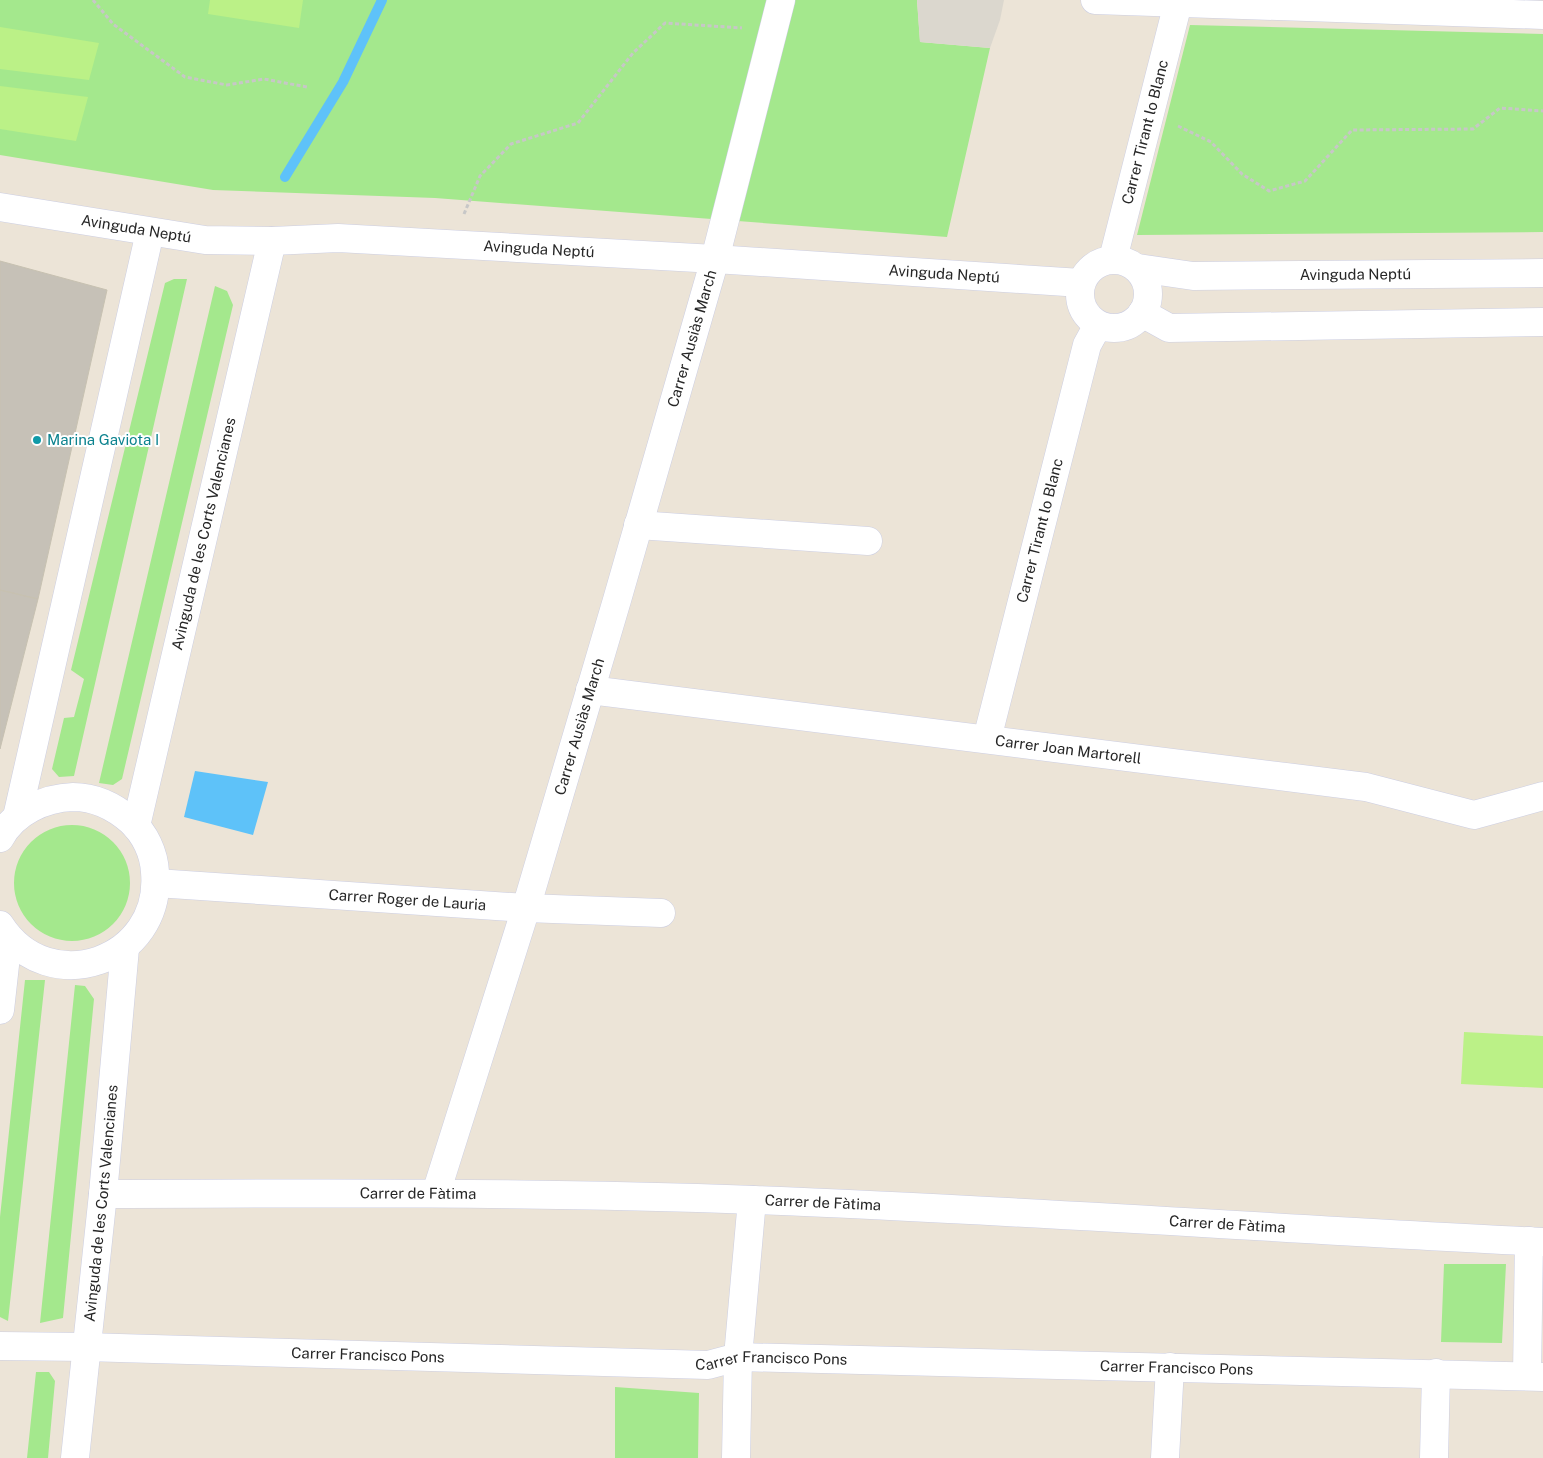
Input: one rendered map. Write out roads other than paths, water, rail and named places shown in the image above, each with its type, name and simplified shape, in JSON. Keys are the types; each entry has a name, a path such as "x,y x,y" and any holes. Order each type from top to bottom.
{"street":[{"path":"1095,0 1543,15"},
{"name":"Carrer Ausiàs March","path":"436,1193 526,908 716,259 780,1"},
{"name":"Carrer Tirant lo Blanc","path":"1125,264 1149,117 1178,3"},
{"name":"Avinguda Neptú","path":"0,207 205,240 272,241 338,238 716,259 1081,283"},
{"path":"17,817 150,232"},
{"name":"Avinguda de les Corts Valencianes","path":"136,826 272,241"},
{"path":"1125,264 1148,286 1149,295 1142,314 1135,321 1117,328 1098,325 1090,319 1081,303 1081,283 1093,266 1125,264"},
{"name":"Avinguda Neptú","path":"1125,264 1193,276 1543,273"},
{"path":"1142,314 1169,328 1543,322"},
{"name":"Carrer Tirant lo Blanc","path":"987,740 1087,345 1098,325"},
{"path":"638,525 868,541"},
{"name":"Carrer Joan Martorell","path":"590,690 1366,788 1474,815 1543,796"},
{"path":"0,838 17,817 37,804 52,800 82,797 103,802 136,826 150,849 154,862 156,883 152,907 141,930 125,948 104,960 79,966 54,965 29,955 4,932"},
{"name":"Carrer Roger de Lauria","path":"156,883 526,908 661,913"},
{"path":"0,1010 4,932"},
{"name":"Avinguda de les Corts Valencianes","path":"75,1458 85,1347 103,1194 125,948"},
{"name":"Carrer de Fàtima","path":"103,1194 436,1193 752,1200 1103,1216 1536,1241"},
{"path":"736,1458 738,1357 752,1200"},
{"path":"1535,1377 1536,1241"},
{"name":"Carrer Francisco Pons","path":"0,1346 708,1365 738,1357 1436,1373 1535,1377"},
{"path":"1165,1458 1170,1367"},
{"path":"1434,1458 1436,1373"}],"water":[{"path":"195,771 268,782 253,835 184,817"}],"waterway":[{"path":"285,177 343,82 382,0"}],"place":[{"name":"Marina Gaviota I","path":"37,440"}]}
